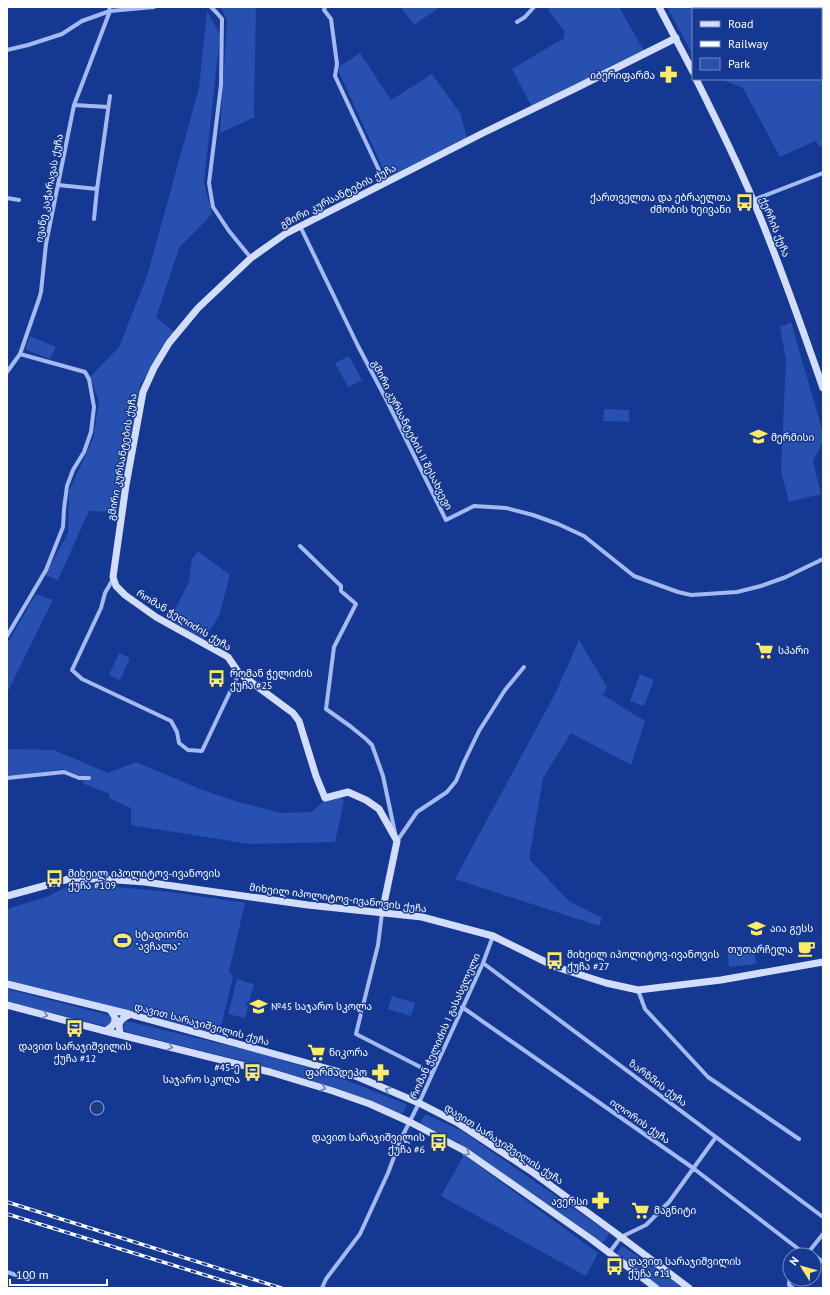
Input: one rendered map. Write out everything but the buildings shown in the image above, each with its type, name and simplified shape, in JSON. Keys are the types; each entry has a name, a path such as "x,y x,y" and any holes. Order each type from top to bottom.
{"street":[{"path":"7,50 62,34 82,21 109,9 154,7"},
{"path":"212,7 222,19 221,85 209,183 213,207 229,231 251,258"},
{"path":"325,7 324,10 332,19 337,64 335,76 385,183"},
{"path":"517,22 525,17 534,7"},
{"path":"659,7 692,70"},
{"name":"ივანე კაჭარავას ქუჩა","path":"7,372 20,354 41,292 46,244 74,105 109,9"},
{"name":"გმირი კურსანტების ქუჩა","path":"113,577 126,485 143,392 154,368 169,343 198,308 251,258 285,234 676,38"},
{"name":"ქერჩის ქუჩა","path":"696,80 721,129 753,200 790,294 823,388"},
{"path":"94,219 110,96"},
{"path":"74,105 108,107"},
{"path":"753,200 823,173"},
{"path":"58,185 97,189"},
{"path":"7,198 19,200"},
{"name":"გმირი კურსანტების II შესახვევი","path":"300,226 358,346 446,520 474,506 506,508 533,515 584,536 634,576 678,592 691,595 737,592 761,586 786,577 823,559"},
{"path":"7,636 46,570 63,527 68,486 73,470 84,452 91,432 94,407 89,380 85,372 20,354"},
{"path":"300,546 341,586 340,591 356,604 334,646 326,709 350,726 372,745 383,776 397,841"},
{"path":"113,577 105,593 101,608 72,670 82,679 171,721 179,742 188,750 202,751 239,673"},
{"name":"რომან ჭელიძის ქუჩა","path":"113,577 116,586 125,596 162,620 228,657 239,673 293,713 299,721 316,776 325,798 348,792 366,800 379,809 397,841"},
{"path":"432,1073 356,1034 378,945 382,913 397,841 417,812 448,792 456,781 479,731 505,690 524,667"},
{"path":"7,778 64,772 79,778 89,778"},
{"name":"მიხეილ იპოლიტოვ-ივანოვის ქუჩა","path":"7,896 69,879 104,879 145,882 308,905 422,917 492,936 556,967 606,983 638,990 721,980 823,962"},
{"name":"რომან ჭელიძის I გასასვლელი","path":"322,1288 326,1279 360,1234 388,1173 400,1140 419,1103 483,963 492,936"},
{"name":"ზარზმის ქუჩა","path":"483,963 823,1217"},
{"name":"დავით სარაჯიშვილის ქუჩა","path":"7,984 129,1014 358,1077 419,1103 458,1123 531,1171 689,1288"},
{"path":"638,990 645,1009 708,1077 799,1139"},
{"path":"7,1005 270,1072 370,1104 410,1122 465,1151 591,1239 656,1288"},
{"name":"ილორის ქუჩა","path":"462,1007 693,1168 797,1247"},
{"path":"105,1031 113,1026 115,1020 114,1014 110,1010"},
{"path":"121,1035 118,1029 119,1022 123,1017 129,1014"},
{"path":"609,1253 621,1237 646,1225 669,1202 716,1137"},
{"path":"812,1247 823,1234"},
{"path":"7,1272 28,1279"}],"green space":[{"path":"221,7 256,7 255,117 220,133 227,21"},
{"path":"401,7 440,7 414,25"},
{"path":"550,7 619,7 644,51 532,107 512,69 564,38 564,31 549,11"},
{"path":"667,7 754,7 692,8 692,53"},
{"path":"207,11 220,35 204,182 212,214 179,248 156,317 174,332 140,385 118,512 89,511 58,580 45,575 68,533 69,491 93,439 99,401 90,377 119,347 147,276 199,88"},
{"path":"822,44 823,149 815,141 780,157 743,88 723,80 822,80"},
{"path":"360,53 391,100 432,74 460,113 467,138 390,177 386,175 338,70 340,66"},
{"path":"791,322 823,433 823,442 813,461 821,494 789,502 781,471 786,360 780,327"},
{"path":"30,336 56,347 50,359 25,349"},
{"path":"349,356 362,380 348,387 335,363"},
{"path":"604,409 629,410 629,422 603,421"},
{"path":"198,551 230,575 219,616 204,639 169,621 189,582 192,559"},
{"path":"36,594 53,600 7,693 7,644"},
{"path":"579,640 607,687 603,695 645,721 631,765 571,733 543,778 529,859 569,901 602,918 599,926 455,879 556,692"},
{"path":"119,653 130,658 120,680 109,675"},
{"path":"640,674 654,680 644,706 630,701"},
{"path":"7,749 54,750 108,773 136,762 200,789 238,802 281,813 311,812 327,799 340,797 344,801 335,842 249,844 131,825 131,808 109,798 110,794 84,784 80,776 63,769 15,776 7,775"},
{"name":"სტადიონი \"ავჩალა\"","path":"74,883 171,892 245,903 229,971 233,977 219,1035 7,981 7,909 49,896"},
{"path":"754,946 756,964 729,967 727,949"},
{"path":"237,979 254,984 245,1018 228,1014"},
{"path":"7,989 112,1016 114,1018 109,1027 16,1004 7,1001"},
{"path":"392,996 415,1003 411,1016 388,1009"},
{"path":"127,1021 254,1052 338,1077 406,1104 406,1106 403,1113 400,1114 337,1088 251,1063 127,1032 123,1029 125,1022"},
{"path":"425,1115 462,1131 609,1233 607,1237 601,1243 457,1142 422,1124 420,1121"},
{"path":"464,1155 598,1253 586,1276 441,1196"},
{"path":"621,1247 624,1247 683,1288 661,1288 618,1256 617,1253"}],"shaded area":[{"path":"94,1101 100,1101 104,1105 104,1111 100,1115 94,1115 90,1111 90,1105"}],"railway":[{"path":"7,1202 281,1288"},
{"path":"7,1214 247,1288"}],"place":[{"name":"იბერიფარმა","path":"668,75"},
{"name":"ქართველთა და ებრაელთა ძმობის ხეივანი","path":"744,203"},
{"name":"მერმისი","path":"758,437"},
{"name":"სპარი","path":"765,650"},
{"name":"რომან ჭელიძის ქუჩა #25","path":"217,679"},
{"name":"მიხეილ იპოლიტოვ-ივანოვის ქუჩა #109","path":"55,879"},
{"name":"აია გესს","path":"757,928"},
{"name":"სტადიონი \"ავჩალა\"","path":"122,940"},
{"name":"თუთარჩელა","path":"806,949"},
{"name":"მიხეილ იპოლიტოვ-ივანოვის ქუჩა #27","path":"554,960"},
{"name":"№45 საჯარო სკოლა","path":"258,1006"},
{"name":"დავით სარაჯიშვილის ქუჩა #12","path":"75,1029"},
{"name":"ნიკორა","path":"316,1052"},
{"name":"ფარმადეპო","path":"380,1072"},
{"name":"#45-ე საჯარო სკოლა","path":"253,1073"},
{"name":"დავით სარაჯიშვილის ქუჩა #6","path":"438,1143"},
{"name":"ავერსი","path":"601,1201"},
{"name":"მაგნიტი","path":"641,1210"},
{"name":"დავით სარაჯიშვილის ქუჩა #11","path":"615,1267"}]}
